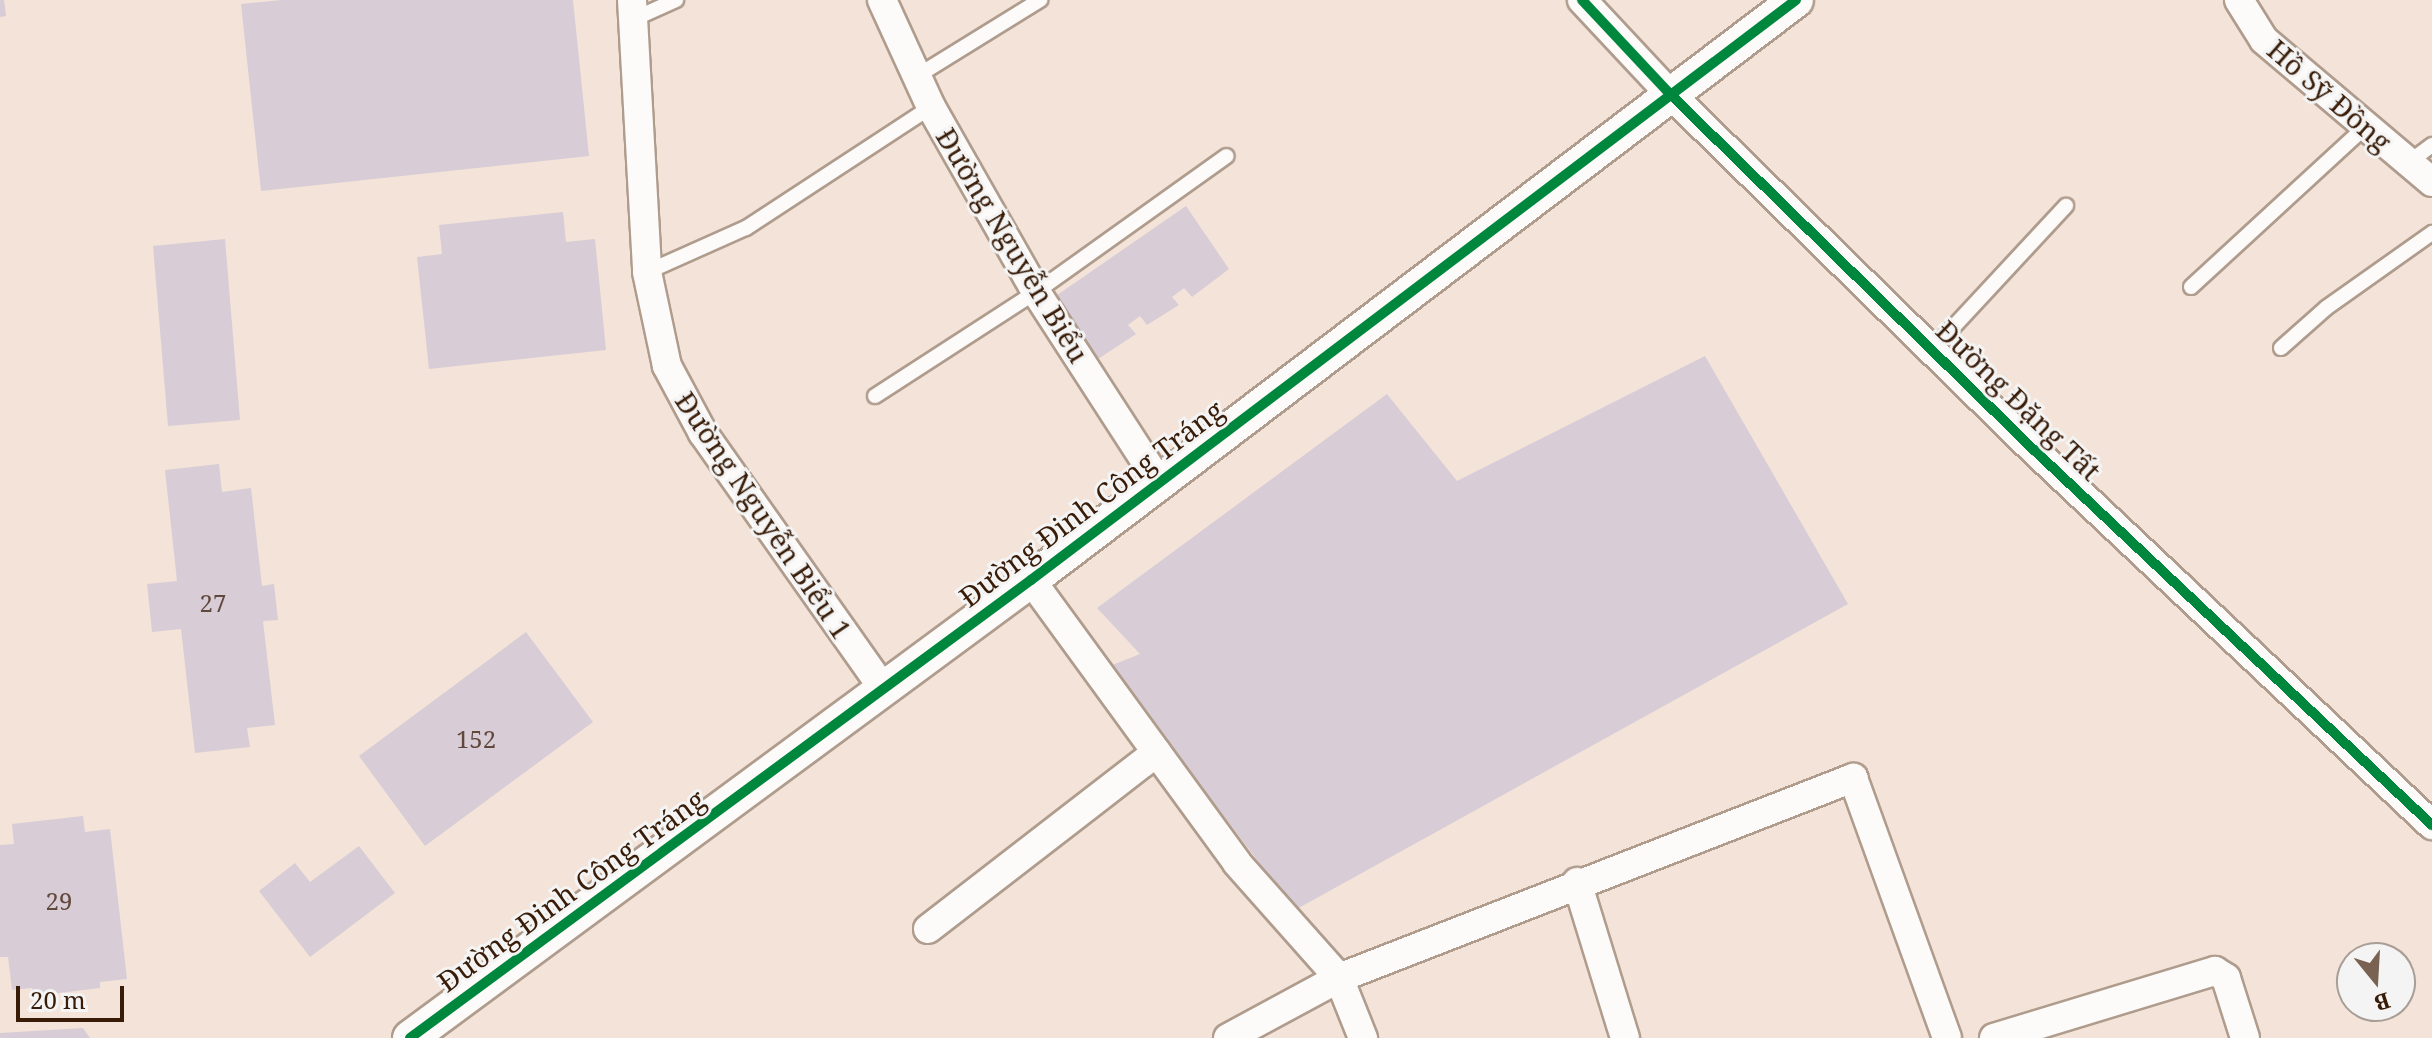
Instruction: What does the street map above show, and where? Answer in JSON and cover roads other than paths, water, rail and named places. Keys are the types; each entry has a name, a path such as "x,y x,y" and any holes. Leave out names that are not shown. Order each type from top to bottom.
{"street":[{"name":"Đường Nguyễn Biểu","path":"882,0 931,107 1036,292 1159,482"},
{"name":"Đường Đặng Tất","path":"1582,0 1669,93 1932,350 2432,825"},
{"name":"Đường Đinh Công Tráng","path":"410,1038 1031,580 1669,93 1796,0"},
{"name":"Hồ Sỹ Đồng","path":"2239,0 2264,40 2432,182"},
{"name":"Đường Nguyễn Biểu 1","path":"634,9 647,272 656,329 676,386 884,690"},
{"path":"1031,580 1237,863 1339,978 1363,1038"},
{"path":"928,929 1157,752"},
{"path":"1228,1038 1339,978 1577,882 1853,778 1947,1038"},
{"path":"1577,882 1625,1038"},
{"path":"1994,1038 2215,971 2226,978 2245,1038"}],"lane":[{"path":"634,9 676,0"},
{"path":"917,76 1040,0"},
{"path":"647,272 746,228 931,107"},
{"path":"2191,287 2367,125"},
{"path":"2408,163 2432,145"},
{"path":"875,396 1036,292 1227,156"},
{"path":"1932,350 2066,206"},
{"path":"2281,348 2326,308 2432,233"}]}
